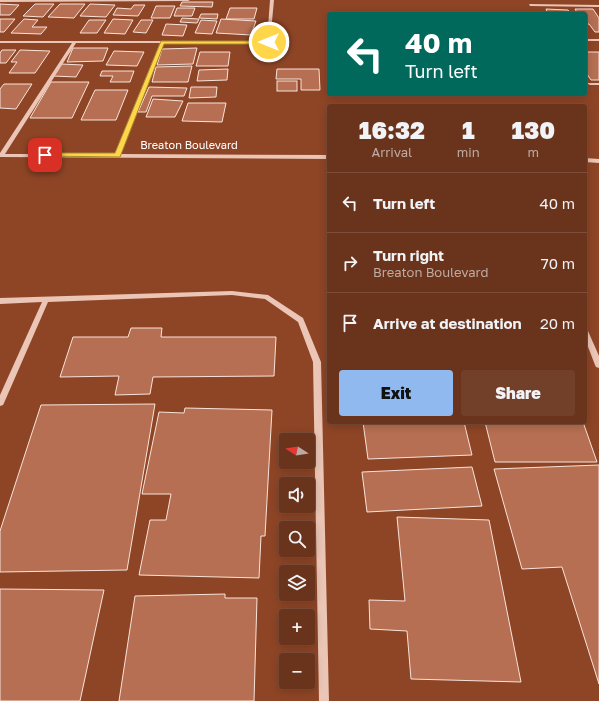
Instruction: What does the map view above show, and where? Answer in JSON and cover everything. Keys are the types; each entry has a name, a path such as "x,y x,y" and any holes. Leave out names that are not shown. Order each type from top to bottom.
{"street":[{"path":"0,2 188,0"},
{"path":"0,42 269,42 272,0"},
{"path":"530,5 599,6"},
{"path":"587,40 599,40"},
{"path":"1,155 75,42"},
{"path":"117,155 162,42"},
{"path":"590,84 599,84"},
{"name":"Breaton Boulevard","path":"1,155 327,156"},
{"path":"587,160 599,160"},
{"path":"0,301 232,293 266,296 301,320 317,362 324,701"},
{"path":"0,403 46,300"},
{"path":"587,336 599,365"}],"building":[{"path":"182,2 213,2 212,7 180,6"},
{"path":"0,4 19,5 10,15 0,15"},
{"path":"35,4 54,4 43,17 23,16"},
{"path":"60,4 85,4 74,18 48,17"},
{"path":"90,4 115,5 106,17 80,16"},
{"path":"134,5 145,5 138,16 113,15 117,8 131,9"},
{"path":"156,6 175,6 170,18 151,18"},
{"path":"177,8 195,8 192,16 174,16"},
{"path":"230,8 257,8 254,19 226,19"},
{"path":"546,9 568,10 570,12 547,12"},
{"path":"575,9 593,9 599,18 599,32 595,32 589,24 587,24 587,12 577,12"},
{"path":"201,14 218,14 217,19 199,18"},
{"path":"182,18 199,19 197,23 180,22"},
{"path":"0,19 15,19 4,32 0,32"},
{"path":"24,19 38,20 32,27 47,27 41,34 11,33"},
{"path":"113,19 133,20 125,34 104,33"},
{"path":"221,19 256,21 251,35 216,33"},
{"path":"89,20 106,20 97,33 80,33"},
{"path":"141,20 153,20 146,33 133,32"},
{"path":"201,20 217,21 212,34 195,33"},
{"path":"166,24 187,25 183,36 162,35"},
{"path":"73,48 108,48 103,61 67,62"},
{"path":"197,48 193,64 157,65 162,49"},
{"path":"2,50 16,50 6,63 0,63 0,53"},
{"path":"20,50 50,51 35,73 9,73 17,62 11,62"},
{"path":"114,51 144,52 137,66 106,65"},
{"path":"200,52 230,52 228,66 196,66"},
{"path":"587,52 599,52 599,80 591,80 587,74"},
{"path":"61,64 83,65 76,77 53,76"},
{"path":"192,66 188,82 152,82 156,67"},
{"path":"228,69 227,80 197,81 199,70"},
{"path":"277,69 319,69 320,90 301,90 301,79 276,79"},
{"path":"102,71 134,71 130,82 110,82 113,76 100,76"},
{"path":"277,81 297,81 297,91 277,91"},
{"path":"51,82 89,82 72,118 30,118"},
{"path":"4,84 32,84 16,109 0,108 0,89"},
{"path":"149,87 187,88 184,96 152,96 146,112 138,112"},
{"path":"191,87 217,87 216,97 189,98"},
{"path":"95,90 128,90 116,120 81,120"},
{"path":"153,99 183,101 175,117 146,117"},
{"path":"188,103 226,103 222,122 182,121"},
{"path":"131,328 162,328 161,337 276,337 274,376 153,377 150,394 115,395 119,376 60,377 73,337 128,337"},
{"path":"155,404 127,570 0,572 0,531 41,405"},
{"path":"185,408 272,410 265,536 261,536 259,578 139,575 150,520 166,520 171,494 142,494 159,412 184,413"},
{"path":"363,424 464,424 472,455 368,459"},
{"path":"486,424 584,424 597,462 495,462"},
{"path":"599,465 599,684 562,567 522,569 494,469"},
{"path":"472,467 482,506 367,512 362,472"},
{"path":"397,517 489,520 521,682 411,679 407,631 370,629 369,600 405,601"},
{"path":"0,589 104,590 80,701 0,701"},
{"path":"225,594 225,598 257,598 254,701 119,701 135,596"}],"route":[{"path":"45,155 117,155 162,42 269,42"}]}
